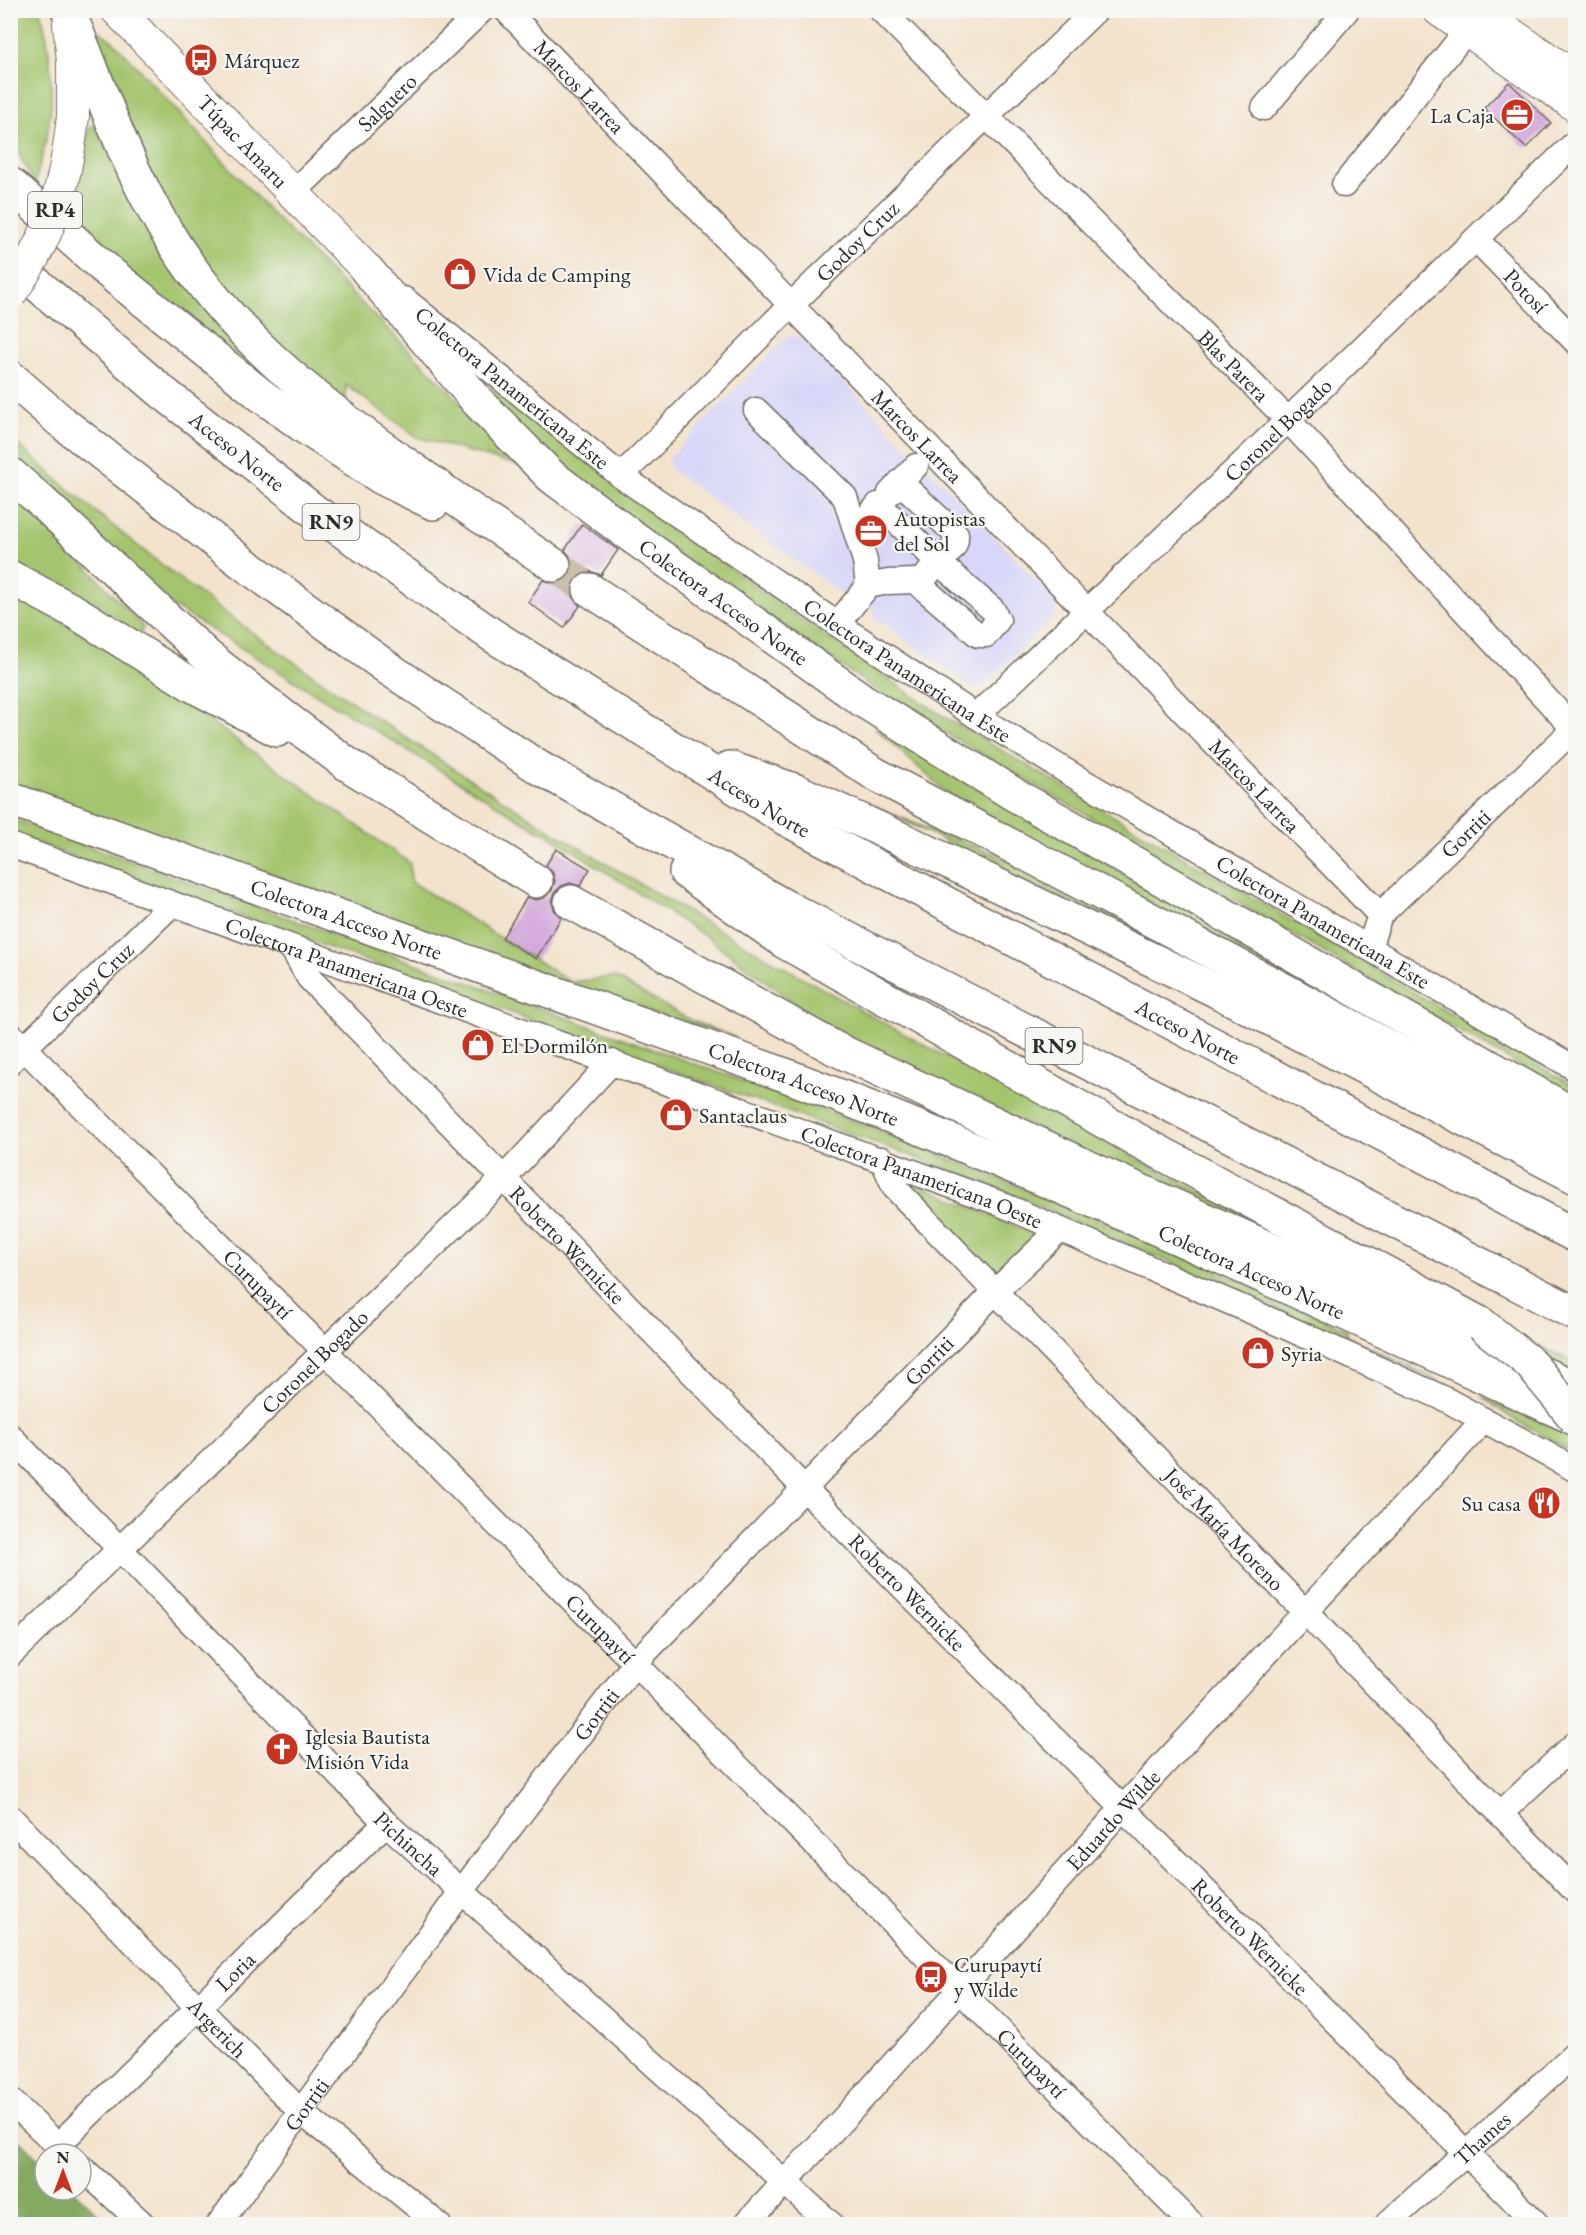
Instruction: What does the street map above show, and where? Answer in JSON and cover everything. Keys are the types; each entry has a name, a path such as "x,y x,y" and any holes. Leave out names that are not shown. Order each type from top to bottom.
{"highway":[{"path":"68,10 118,139 149,202 180,252 234,322 268,358 328,409 554,566"},
{"path":"10,184 110,273 232,373 306,428 382,478 502,531"},
{"name":"Acceso Norte","path":"10,261 161,391 314,511 492,635 786,819 1575,1236"},
{"name":"Colectora Acceso Norte","path":"367,270 479,403 551,476 623,530 862,699 1015,795 1575,1116"},
{"name":"RN9","path":"10,377 64,424 243,563 389,669 538,767 786,907 1575,1314"},
{"path":"10,474 42,501 208,657 347,764"},
{"path":"10,578 77,613 217,699 347,764 536,881"},
{"path":"590,590 875,774 1286,991 1575,1149"},
{"path":"676,749 797,791 925,850 1215,990 1575,1177"},
{"path":"538,767 785,942 1146,1145 1481,1324 1529,1362 1575,1419"},
{"name":"Colectora Acceso Norte","path":"10,799 763,1066 900,1118 1074,1192 1575,1419"},
{"path":"571,902 836,1049 1094,1170 1575,1388"}],"main road":[{"name":"RP4","path":"10,294 28,268 50,225 67,162 73,116 73,61 68,10"},
{"name":"Túpac Amaru","path":"117,10 292,194"},
{"path":"1439,10 1472,20 1575,78"},
{"path":"1472,20 1575,106"},
{"name":"Colectora Panamericana Este","path":"292,194 367,270"}],"street":[{"name":"Salguero","path":"292,194 482,10"},
{"name":"Marcos Larrea","path":"506,10 1380,915"},
{"name":"Blas Parera","path":"882,10 986,118 1288,420 1575,729"},
{"name":"Godoy Cruz","path":"621,476 790,306 1096,10"},
{"path":"1264,108 1347,10"},
{"path":"1344,185 1472,20"},
{"name":"Coronel Bogado","path":"976,716 1288,420 1575,142"},
{"name":"Potosí","path":"1476,239 1575,342"},
{"name":"Colectora Panamericana Este","path":"367,270 621,476 976,716 1069,773 1575,1069"},
{"path":"756,410 845,497 857,530 865,561 868,586"},
{"path":"837,624 868,586 888,582 915,582 922,579 954,548 956,534 908,474 857,530"},
{"path":"878,506 996,614 998,620 986,635 978,635 915,582"},
{"name":"Gorriti","path":"1369,948 1380,915 1575,729"},
{"name":"Colectora Panamericana Oeste","path":"10,845 996,1202 1255,1313 1444,1399 1575,1470"},
{"name":"Godoy Cruz","path":"15,1048 172,904"},
{"name":"Roberto Wernicke","path":"292,948 309,978 805,1489 1537,2224"},
{"name":"Curupaytí","path":"15,1048 326,1352 1192,2224"},
{"name":"Coronel Bogado","path":"10,1655 505,1178 612,1062"},
{"name":"José María Moreno","path":"882,1160 895,1188 1575,1892"},
{"name":"Gorriti","path":"219,2224 461,1892 635,1663 996,1291 1059,1230"},
{"name":"Eduardo Wilde","path":"746,2224 1122,1809 1484,1420"},
{"name":"Pichincha","path":"10,1436 386,1823 831,2224"},
{"path":"1500,1814 1575,1743"},
{"name":"Argerich","path":"10,1817 301,2112 438,2224"},
{"name":"Loria","path":"71,2142 198,2007 386,1823"},
{"name":"Thames","path":"1387,2224 1575,2053"},
{"path":"10,2100 55,2142"},
{"path":"93,2178 142,2224"}],"shaded area":[{"name":"Autopistas del Sol","path":"788,336 800,337 1056,601 1056,614 983,686 972,687 874,617 873,608 848,592 840,593 670,469 668,459"}],"green space":[{"path":"10,11 40,11 49,54 50,116 35,184 11,140"},
{"path":"89,24 113,41 275,217 449,390 519,466 417,437 346,385 346,403 310,386 181,240 140,164"},
{"path":"94,125 139,210 326,434 69,229 89,127"},
{"path":"491,389 780,605 943,716 1575,1087 1575,1098 904,709 581,488 485,397"},
{"path":"10,437 115,527 224,612 393,730 556,833 771,960 879,1020 1318,1254 1314,1260 848,1040 705,936 543,831 539,831 158,597 11,458"},
{"path":"10,494 57,535 143,627 139,639 11,567"},
{"path":"11,592 115,654 410,863 411,882 571,982 614,977 690,1020 736,1038 652,1013 11,785"},
{"path":"875,728 1064,839 1573,1131 950,796"},
{"path":"868,803 995,854 1449,1089"},
{"path":"10,818 851,1120 1038,1195 1224,1274 1347,1330 1346,1336 1440,1382 1237,1291 973,1178 11,834"},
{"path":"912,1183 1038,1236 993,1279 909,1186"},
{"path":"1511,1333 1575,1362 1575,1380"},
{"path":"1482,1397 1575,1436 1575,1454 1513,1419"},
{"path":"11,2133 33,2154 33,2202 85,2202 110,2224 11,2224"}],"building":[{"name":"La Caja","path":"1509,82 1551,123 1526,148 1484,108"},
{"path":"582,524 618,550 601,575 590,571 575,579 571,590 580,606 564,628 528,602 543,580 554,584 569,576 573,565 565,550"},
{"path":"556,849 590,869 580,886 570,883 555,892 552,903 561,918 536,959 502,938 527,897 536,900 544,898 552,890 555,881 553,873 546,865"}],"tunnel":[{"path":"554,565 590,590"}],"place":[{"name":"Márquez","path":"201,60"},
{"name":"La Caja","path":"1517,115"},
{"name":"Vida de Camping","path":"460,274"},
{"name":"Autopistas del Sol","path":"871,531"},
{"name":"El Dormilón","path":"478,1045"},
{"name":"Santaclaus","path":"676,1115"},
{"name":"Syria","path":"1258,1353"},
{"name":"Su casa","path":"1544,1503"},
{"name":"Iglesia Bautista Misión Vida","path":"282,1749"},
{"name":"Curupaytí y Wilde","path":"931,1977"}]}
